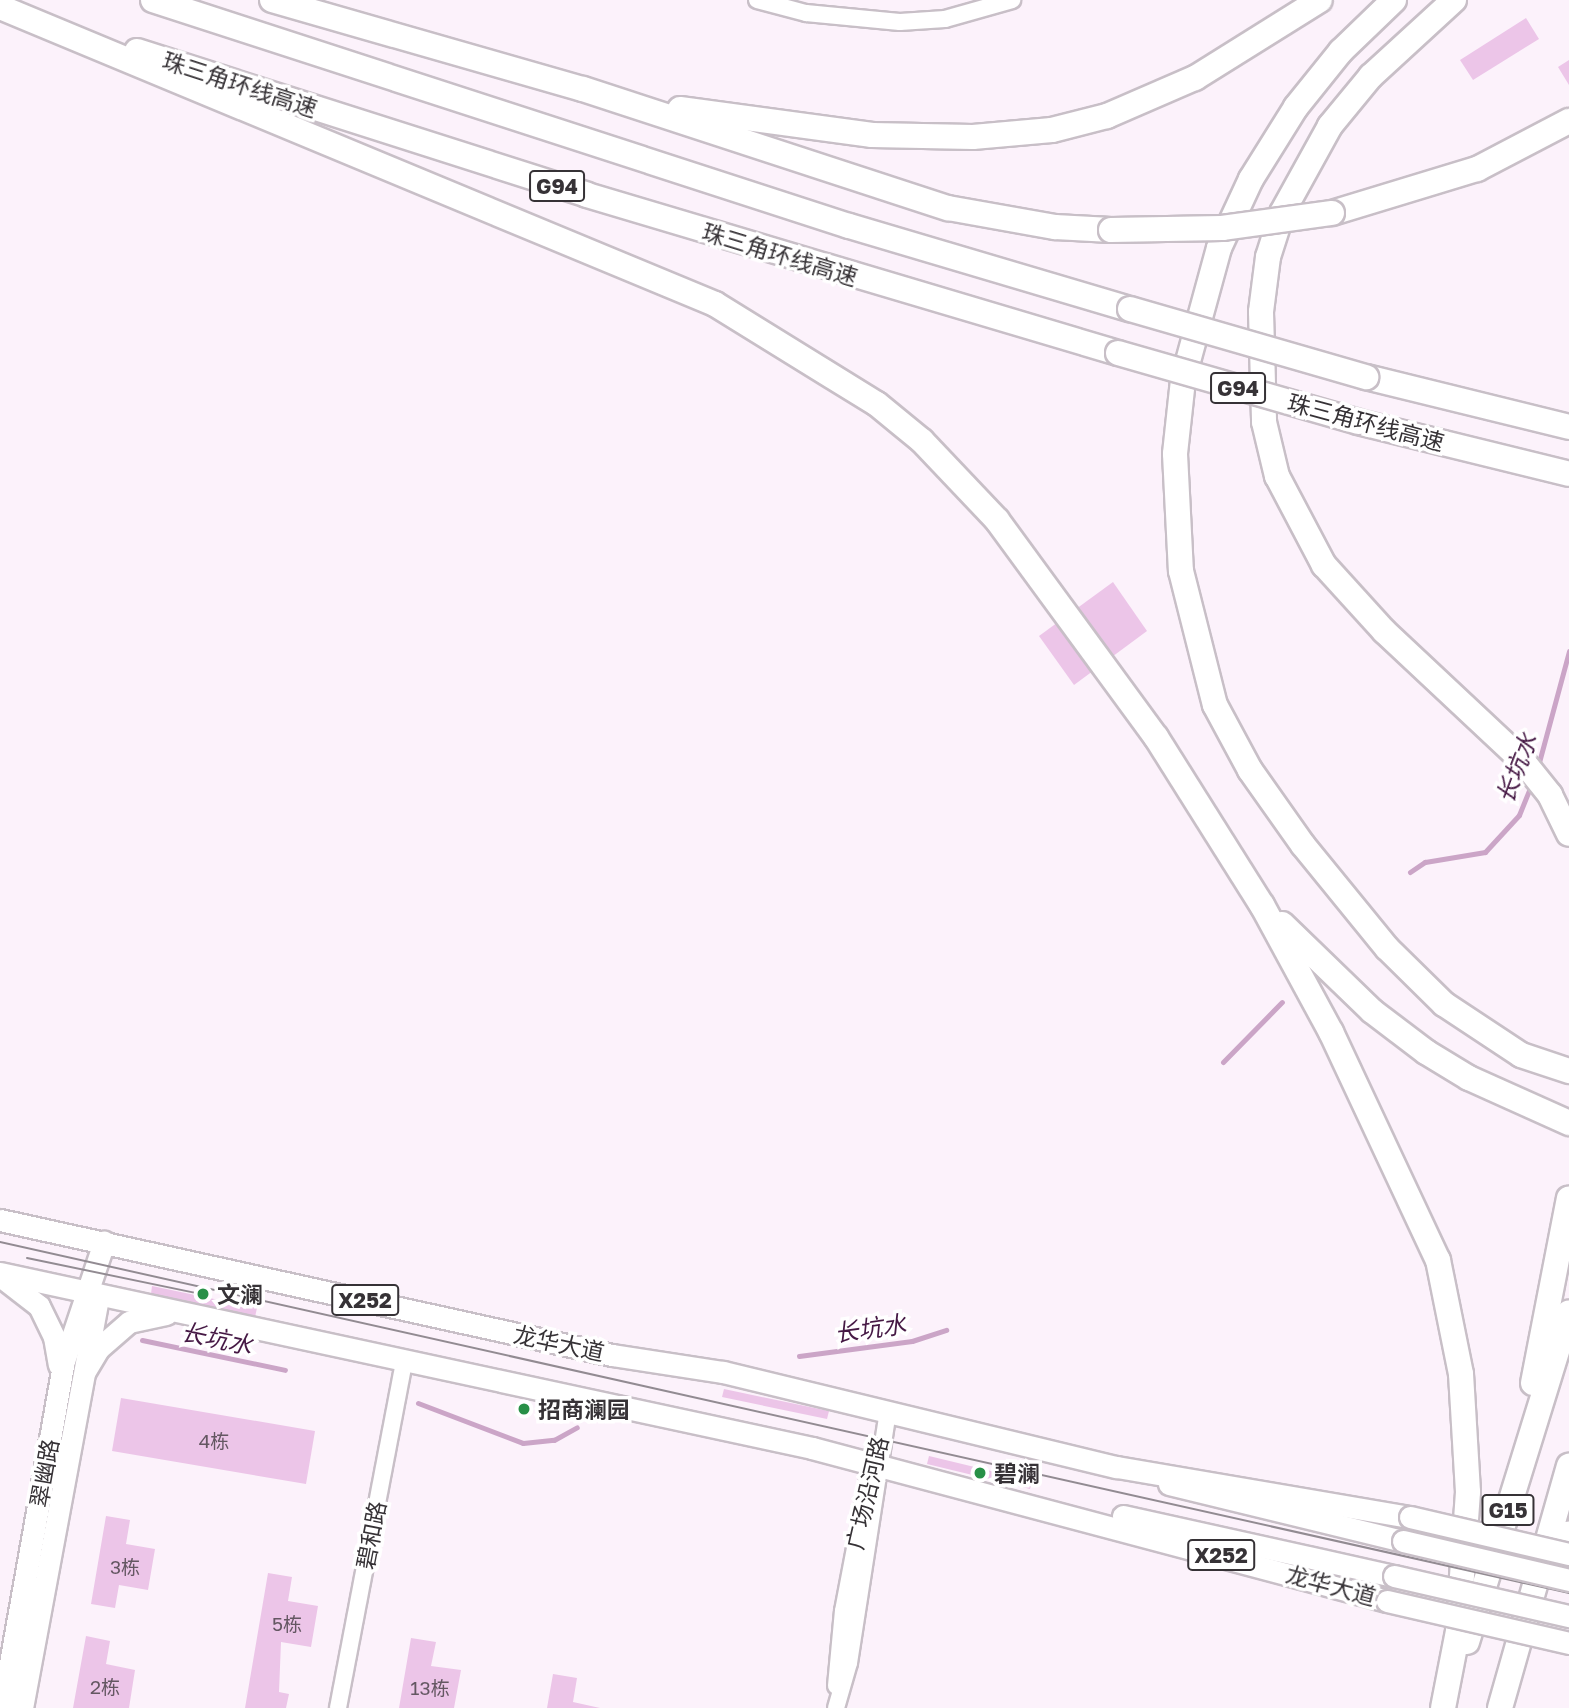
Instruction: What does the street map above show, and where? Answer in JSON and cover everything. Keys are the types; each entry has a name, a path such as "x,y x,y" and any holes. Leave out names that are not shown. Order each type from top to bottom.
{"highway":[{"name":"珠三角环线高速","path":"153,0 836,222 1366,377 1569,427"},
{"path":"272,0 583,89 948,208 1055,227 1111,230 1222,228 1332,213 1477,170 1569,121"},
{"path":"583,89 765,123 872,135 973,137 1052,131 1107,116 1195,78 1320,0"},
{"path":"1394,0 1341,51 1296,107 1251,179 1219,248 1183,380 1175,454 1181,571 1216,705 1274,806 1388,948 1465,1020 1521,1055 1569,1071"},
{"path":"1454,0 1371,76 1305,167 1268,257 1259,370 1277,476 1324,565 1376,623 1522,760 1550,795 1569,834"},
{"name":"珠三角环线高速","path":"0,7 613,203 1357,422 1569,474"},
{"path":"0,7 320,145 715,304 835,374 922,441 997,520 1156,737 1262,905 1331,1032 1438,1260 1461,1374 1468,1492 1458,1631 1445,1708"},
{"path":"1262,905 1372,1011 1469,1078 1569,1123"},
{"path":"1510,1501 1569,1198"},
{"name":"G15","path":"1445,1708 1569,1312"},
{"name":"G15","path":"1500,1708 1569,1466"},
{"path":"1510,1672 1569,1533"}],"main road":[{"name":"龙华大道","path":"0,1220 888,1412 1117,1467 1410,1517 1569,1554"},
{"name":"翠幽路","path":"2,1708 68,1394 93,1292 111,1244"},
{"name":"龙华大道","path":"0,1275 93,1292 172,1314 876,1466 1055,1510 1387,1601 1569,1643"},
{"path":"0,1275 29,1296 49,1322 68,1394"},
{"path":"68,1394 109,1338 143,1316 172,1314"},
{"name":"翠幽路","path":"22,1708 68,1394"},
{"name":"龙华大道","path":"1117,1467 1206,1496 1569,1580"},
{"name":"龙华大道","path":"1055,1510 1162,1522 1569,1616"}],"street":[{"path":"757,0 806,13 900,22 945,19 1012,0"},
{"name":"碧和路","path":"338,1708 404,1362"},
{"name":"广场沿河路","path":"836,1707 836,1660 888,1412"}],"building":[{"path":"1526,18 1539,39 1473,80 1460,60"},
{"path":"1569,60 1569,85 1558,67"},
{"path":"1113,582 1147,631 1074,685 1039,636"},
{"path":"152,1286 257,1308 255,1317 151,1294"},
{"path":"724,1389 829,1411 827,1419 722,1397"},
{"path":"121,1398 315,1431 306,1484 112,1451"},
{"name":"碧澜","path":"929,1456 1032,1481 1030,1489 927,1464"},
{"path":"106,1516 130,1520 126,1544 155,1549 148,1590 119,1585 115,1608 91,1604"},
{"path":"268,1573 292,1577 288,1601 318,1606 311,1647 281,1642 279,1692 289,1694 286,1708 245,1708"},
{"path":"86,1636 110,1641 106,1664 135,1670 129,1708 73,1708"},
{"path":"411,1638 436,1642 431,1666 461,1670 454,1708 399,1708"},
{"path":"553,1674 577,1678 573,1702 600,1708 547,1708"}],"waterway":[{"name":"长坑水","path":"1538,766 1569,651"},
{"name":"长坑水","path":"1410,872 1425,862 1485,852 1519,815 1531,785"},
{"name":"长坑水","path":"1223,1062 1282,1002"},
{"name":"长坑水","path":"799,1356 912,1341 946,1330"},
{"name":"长坑水","path":"142,1340 285,1370"},
{"name":"长坑水","path":"418,1403 523,1443 554,1440 577,1427"}],"tram line":[{"path":"0,1242 1569,1593"},
{"path":"27,1258 206,1295"}],"place":[{"name":"文澜","path":"203,1294"},
{"name":"招商澜园","path":"524,1409"},
{"name":"碧澜","path":"980,1473"}]}
